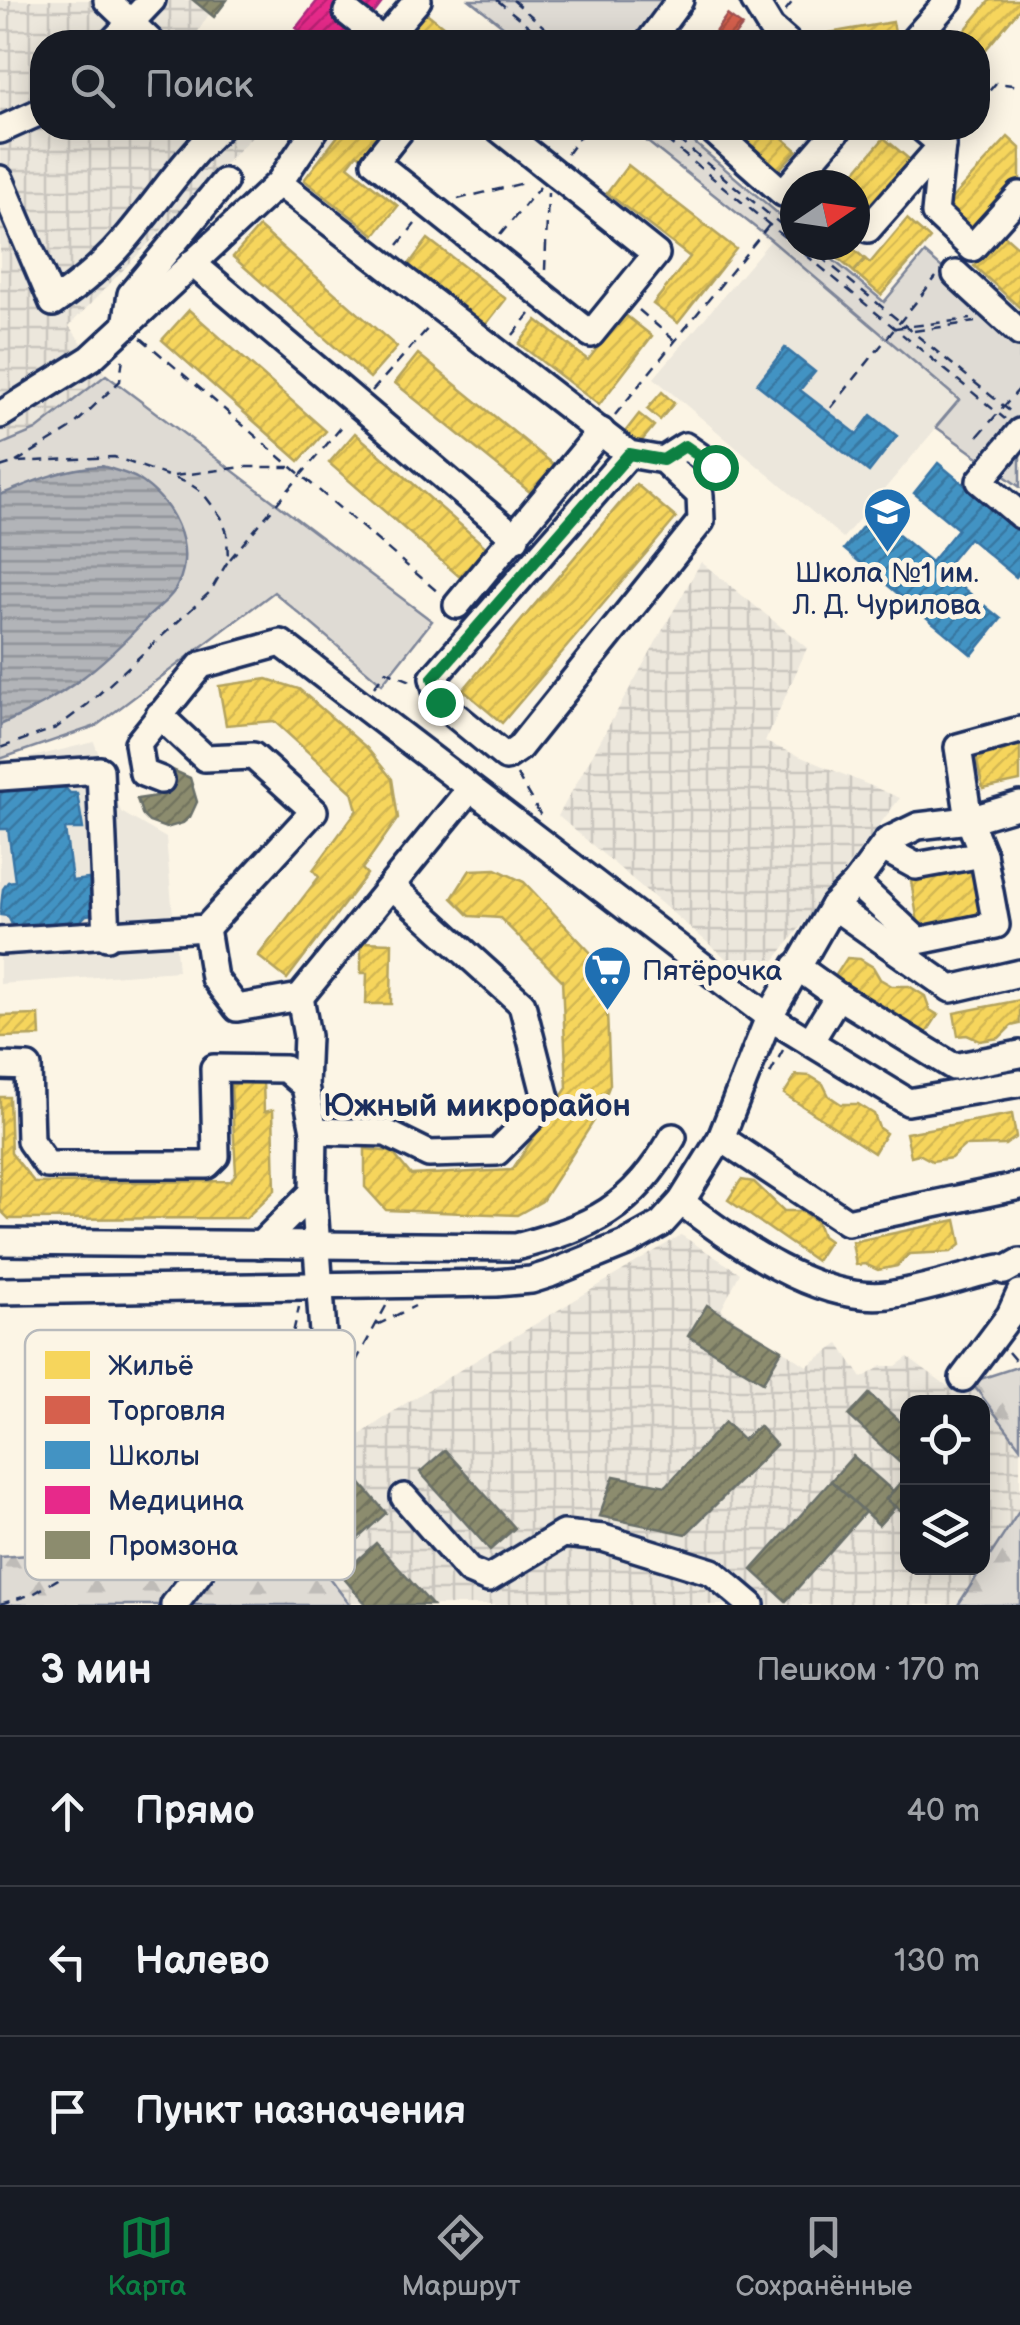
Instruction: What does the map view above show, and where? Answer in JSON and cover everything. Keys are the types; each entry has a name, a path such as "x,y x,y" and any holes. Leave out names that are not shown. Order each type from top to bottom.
{"street":[{"path":"108,0 137,30"},
{"path":"123,30 152,0"},
{"path":"393,30 418,0"},
{"path":"652,30 680,0"},
{"path":"754,0 773,30"},
{"path":"923,30 949,0"},
{"path":"346,12 368,30"},
{"path":"0,130 30,116"},
{"path":"0,179 52,303 88,279 124,241 206,140"},
{"path":"0,415 92,358 279,182 306,140"},
{"path":"392,140 375,162 591,334 656,254 543,176 509,140"},
{"path":"724,140 784,192 829,140"},
{"path":"870,226 929,140"},
{"path":"932,140 935,214 972,248 1020,194"},
{"path":"126,326 132,294 224,182"},
{"path":"279,182 629,454 663,460 700,495 701,521 519,748 506,757 440,702 433,678 629,454"},
{"path":"192,264 516,538"},
{"path":"949,273 1020,333"},
{"path":"1014,427 980,481 1020,515"},
{"path":"457,604 516,538 601,431"},
{"path":"663,460 685,446 715,467"},
{"path":"161,780 144,773 138,742 201,666 282,643 768,1017 908,1102 1020,1083"},
{"path":"0,941 206,928 314,811 253,756 205,758 160,715"},
{"path":"856,883 918,940 996,925 983,854 969,820 958,748 1020,730"},
{"path":"0,778 100,770 107,937"},
{"path":"206,928 214,978 237,1008 300,997 470,789"},
{"path":"0,1290 531,1280 627,1244 661,1224 681,1202 721,1138 768,1017 796,966 832,906 856,883 887,840 918,826 969,820 1020,806"},
{"path":"882,848 916,866 983,854"},
{"path":"314,1131 386,1134 430,1154 497,1152 547,1102 522,1004 393,887"},
{"path":"832,906 952,989 1020,973"},
{"path":"796,966 954,1067 1019,1061"},
{"path":"810,1042 838,996"},
{"path":"300,997 307,1036 305,1086 314,1131 312,1192 316,1243 311,1286 320,1330"},
{"path":"0,1066 28,1067 30,1141 47,1165 207,1166 216,1156 214,1068 285,1069 305,1086"},
{"path":"0,1242 516,1247 560,1235 618,1208 657,1164 673,1137"},
{"path":"721,1138 847,1222 1020,1186"},
{"path":"260,1245 312,1192"},
{"path":"681,1202 728,1237 809,1281 846,1294 888,1294 1012,1266"},
{"path":"962,1378 1010,1315 1020,1292"},
{"path":"404,1496 469,1571 488,1579 563,1534 603,1538 712,1572 751,1605"},
{"path":"174,1605 193,1580"}],"path":[{"path":"497,0 533,30"},
{"path":"513,0 547,30"},
{"path":"990,90 996,83 1020,86"},
{"path":"384,262 430,206 543,176 575,140"},
{"path":"668,140 1014,427"},
{"path":"679,140 780,224"},
{"path":"486,251 549,177 544,296 500,352"},
{"path":"601,431 770,224"},
{"path":"825,260 1020,419"},
{"path":"830,408 899,320 949,273"},
{"path":"622,296 676,342"},
{"path":"0,748 56,728 88,704 210,592 228,561 444,310"},
{"path":"894,328 975,319"},
{"path":"912,331 983,321"},
{"path":"0,467 16,462 70,429 120,381 126,326"},
{"path":"126,326 457,604"},
{"path":"978,436 1020,388"},
{"path":"16,462 114,457 170,477 202,492 220,517 228,533 228,561"},
{"path":"170,477 243,468 292,467"},
{"path":"360,704 386,671 436,690"},
{"path":"506,757 544,820"},
{"path":"355,1363 398,1284"},
{"path":"296,1330 311,1286"},
{"path":"0,1604 33,1594 57,1580"}],"shaded area":[{"path":"0,0 218,0 199,30 30,30 30,140 248,140 69,326 106,375 36,430 0,445"},
{"path":"771,240 780,248 780,260 795,260 960,400 843,538 654,378"},
{"path":"102,466 138,479 170,512 178,525 184,554 178,584 169,598 96,667 43,704 0,725 0,495 62,472"},
{"path":"701,562 807,648 765,742 900,798 764,974 747,976 558,816"},
{"path":"94,742 121,812 166,838 178,971 0,984 0,765"},
{"path":"681,1235 740,1273 721,1310 807,1366 839,1344 862,1378 882,1366 896,1366 908,1357 957,1393 971,1382 981,1395 900,1395 900,1575 977,1575 958,1605 350,1605 331,1580 355,1580 355,1438"},
{"path":"990,1407 1020,1447 1020,1510 990,1555"}],"green space":[{"path":"470,0 675,0 653,30 508,30"},
{"path":"645,140 691,140 780,215 780,248"},
{"path":"925,253 1020,336 1020,487 936,427 959,400 794,260 833,260 884,302"},
{"path":"106,375 432,621 382,684 274,592 96,726 0,759 0,445 36,430"},
{"path":"1020,1366 1020,1447 990,1407 990,1395 981,1395 971,1382"},
{"path":"1020,1510 1020,1605 958,1605 978,1575 990,1575 990,1556"},
{"path":"25,1555 25,1580 331,1580 350,1605 0,1605 0,1557"}],"building: Жильё":[{"path":"990,0 1020,0 1020,8 990,44 990,30 965,30"},
{"path":"424,11 448,30 409,30"},
{"path":"893,22 895,30 846,30"},
{"path":"1008,137 1020,148 1020,185 973,236 943,208"},
{"path":"335,140 379,140 365,159 357,154 348,166 398,206 375,235 304,180"},
{"path":"736,140 785,140 797,150 775,174"},
{"path":"882,140 916,165 870,219 870,170 857,170"},
{"path":"628,165 736,249 678,323 653,304 690,257 607,193"},
{"path":"907,219 930,239 881,295 854,272 864,260 870,263"},
{"path":"259,227 397,347 370,378 233,257"},
{"path":"1003,234 1020,249 1020,308 974,266"},
{"path":"428,239 506,299 484,327 407,267"},
{"path":"840,260 864,260 854,272"},
{"path":"189,310 326,431 299,461 162,340"},
{"path":"624,314 652,336 599,405 519,344 537,320 588,360"},
{"path":"418,354 558,468 536,497 395,383"},
{"path":"662,392 674,403 660,420 647,409"},
{"path":"639,414 654,426 640,443 625,432"},
{"path":"355,433 487,548 461,578 329,463"},
{"path":"636,484 676,518 502,723 463,690"},
{"path":"267,679 299,689 367,748 392,779 398,818 362,869 367,874 287,979 258,956 319,877 313,870 357,810 352,792 274,721 226,725 219,686"},
{"path":"1020,742 1020,781 983,789 975,752"},
{"path":"978,863 988,916 919,929 910,875"},
{"path":"496,869 524,882 590,952 607,1012 610,1084 599,1113 542,1201 517,1215 386,1210 365,1187 365,1149 392,1152 411,1175 512,1170 567,1088 562,980 500,918 470,916 452,898 470,870"},
{"path":"361,942 392,943 391,1004 366,1004 367,973 361,973"},
{"path":"847,958 860,959 873,967 880,979 892,986 909,986 925,996 930,1010 938,1015 925,1035 834,978"},
{"path":"1020,1000 1020,1024 1011,1026 999,1038 980,1041 958,1036 954,1013"},
{"path":"39,1015 40,1036 0,1037 0,1016"},
{"path":"796,1075 810,1076 823,1084 829,1096 841,1104 858,1104 874,1114 879,1128 886,1133 874,1153 784,1094"},
{"path":"263,1081 264,1112 273,1110 275,1190 246,1218 9,1219 0,1210 0,1097 9,1097 11,1153 35,1183 231,1181 236,1173 231,1084"},
{"path":"1012,1114 1016,1137 1005,1145 964,1146 951,1158 932,1161 919,1154 911,1156 906,1133"},
{"path":"741,1180 754,1182 784,1211 802,1211 817,1222 822,1236 829,1241 816,1261 728,1200"},
{"path":"956,1220 961,1244 951,1252 909,1254 897,1266 878,1270 856,1265 852,1242"}],"building: Торговля":[{"path":"727,15 742,26 739,30 716,30"}],"building: Школы":[{"path":"785,348 815,372 800,390 857,434 871,415 897,436 869,472 757,384"},
{"name":"Школа №1 им. Л. Д. Чурилова","path":"938,463 1020,531 1020,572 1016,577 969,538 942,571 1001,619 972,655 844,549 873,514 931,562 958,529 914,493"},
{"path":"60,782 70,793 77,793 83,829 65,829 72,881 89,879 94,914 86,915 75,926 15,931 8,916 0,915 3,889 8,882 15,881 8,829 0,829 0,789 5,785"}],"building: Медицина":[{"path":"318,0 384,0 372,16 354,2 338,24 345,30 296,28"}],"building: Промзона":[{"path":"193,0 227,0 214,17"},
{"path":"168,768 190,778 197,802 183,823 166,828 143,816 137,799 157,796 159,769"},
{"path":"707,1305 782,1350 763,1382 688,1336"},
{"path":"869,1394 900,1422 900,1461 899,1462 849,1416"},
{"path":"725,1422 743,1440 759,1426 776,1445 686,1534 599,1516 614,1476 666,1486"},
{"path":"445,1450 515,1528 490,1550 420,1472"},
{"path":"853,1456 893,1491 886,1499 895,1507 879,1525 831,1481"},
{"path":"355,1479 386,1513 355,1541"},
{"path":"831,1481 865,1512 786,1601 752,1570"},
{"path":"900,1483 900,1510 886,1499"},
{"path":"376,1543 432,1605 367,1605 345,1580 355,1580 355,1562"}],"place":[{"name":"Школа №1 им. Л. Д. Чурилова","path":"887,554"},
{"name":"Пятёрочка","path":"607,1012"}],"district":[{"name":"Южный микрорайон","path":"477,1105"}],"route":[{"path":"440,702 433,678 629,454 663,460 685,446 715,467"}]}
